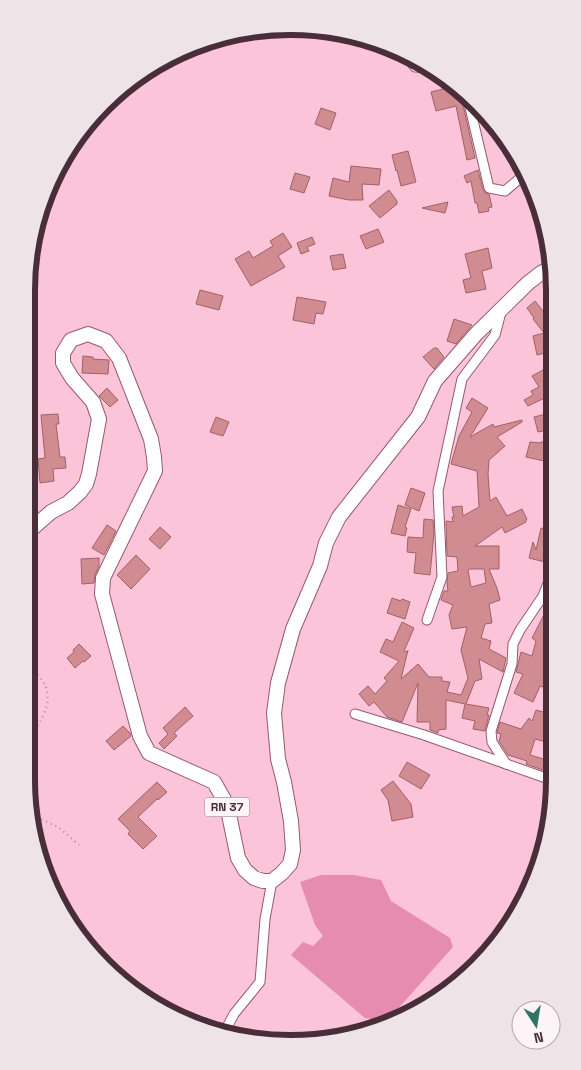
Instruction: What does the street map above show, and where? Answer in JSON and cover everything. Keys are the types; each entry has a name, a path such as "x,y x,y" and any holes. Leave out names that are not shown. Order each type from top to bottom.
{"main road":[{"path":"272,881 290,864 293,850 292,821 278,759 274,713 278,683 293,629 320,566 326,543 340,516 418,417 435,381 476,334 528,283 545,270"},
{"name":"RN 37","path":"35,525 51,512 68,503 80,492 86,484 89,474 99,419 93,402 72,378 63,363 62,353 71,340 88,334 106,341 119,358 150,439 154,457 155,471 104,578 102,594 140,736 148,753 214,782 227,805 238,858 245,870 254,878 272,881"}],"street":[{"path":"471,110 489,188 505,191 520,178"},
{"path":"428,620 442,577 438,491 462,379 495,335 501,309"},
{"path":"506,764 492,742 491,730 512,664 512,644 546,589"},
{"path":"355,714 424,735 546,778"},
{"path":"227,1027 234,1014 260,982 265,919 272,881"}],"path":[{"path":"35,673 46,686 48,697 45,713 35,728"},
{"path":"37,812 41,819 58,827 79,845"}],"shaded area":[{"path":"321,875 354,875 381,880 391,901 450,938 453,947 394,1014 377,1020 365,1018 291,955 303,942 313,946 323,936 315,925 300,882"}],"building":[{"path":"442,85 462,101 475,158 467,160 456,106 436,111 431,92 443,89"},
{"path":"321,108 336,113 330,130 315,124"},
{"path":"408,151 416,182 401,186 392,155"},
{"path":"351,166 381,169 379,185 362,184 363,200 349,200 329,196 333,178 349,182"},
{"path":"478,170 483,189 485,193 489,194 492,207 488,208 489,211 479,213 471,181 467,183 464,176"},
{"path":"295,173 310,177 304,193 290,189"},
{"path":"389,190 397,204 380,218 369,206"},
{"path":"448,202 445,213 422,208"},
{"path":"378,229 384,242 366,249 360,236"},
{"path":"283,233 292,247 278,256 285,267 251,286 235,259 249,251 253,258 273,246 270,241"},
{"path":"312,237 315,244 307,247 309,251 301,254 297,243"},
{"path":"488,248 492,268 482,271 486,289 466,293 463,280 471,278 465,254"},
{"path":"343,254 346,268 333,270 330,256"},
{"path":"200,290 223,296 219,310 196,304"},
{"path":"297,297 326,302 323,314 316,313 314,324 293,320"},
{"path":"535,301 543,311 546,309 546,353 537,355 533,336 544,333 527,308"},
{"path":"454,319 472,325 456,344 447,341"},
{"path":"434,348 437,348 444,357 434,369 423,357"},
{"path":"83,356 109,360 108,374 82,373"},
{"path":"543,370 546,375 546,397 528,406 524,400 533,395 531,391 539,387 532,376"},
{"path":"107,388 118,400 110,407 99,396"},
{"path":"472,398 488,408 470,437 493,424 494,427 522,420 522,422 497,437 505,446 489,460 488,474 490,501 496,497 507,516 522,509 527,519 526,522 505,533 502,527 475,546 499,546 499,569 489,569 500,600 489,604 492,623 485,624 481,638 491,641 489,649 506,658 503,672 479,659 482,679 475,681 466,704 489,708 485,731 473,729 475,721 462,718 465,704 446,700 446,729 438,730 438,733 430,730 430,722 417,722 418,683 402,722 387,717 374,702 369,706 359,694 368,686 375,694 387,681 384,678 399,661 380,652 386,639 393,642 402,622 414,628 404,651 407,652 408,650 401,679 418,664 429,677 442,677 442,681 450,682 447,692 461,695 468,678 461,650 467,627 452,629 449,615 453,605 441,600 444,591 448,591 448,573 458,571 457,557 447,556 446,521 453,522 452,507 462,506 463,516 479,507 477,471 451,464 459,436 472,412 466,408","holes":["484,569 486,583 471,587 468,570"]},
{"path":"58,414 59,424 56,424 60,457 65,457 66,468 53,469 54,481 40,483 38,459 45,458 41,415"},
{"path":"546,414 546,430 538,432 534,417"},
{"path":"216,417 229,422 223,436 210,432"},
{"path":"530,442 546,442 546,461 526,457"},
{"path":"411,488 425,493 419,511 405,505"},
{"path":"398,505 411,509 405,527 407,528 405,536 391,533"},
{"path":"424,519 433,520 434,533 430,575 414,573 416,553 407,552 408,537 423,538"},
{"path":"107,525 116,531 104,555 92,548"},
{"path":"160,527 171,537 160,549 149,539"},
{"path":"541,528 546,529 546,562 529,558 533,542 536,550"},
{"path":"136,555 150,569 131,589 117,575"},
{"path":"99,558 99,566 94,583 82,584 81,559"},
{"path":"392,598 410,602 405,619 387,613"},
{"path":"546,611 546,688 540,686 533,702 514,693 523,674 516,672 521,652 532,656 536,641 532,638"},
{"path":"79,644 91,656 75,668 67,658"},
{"path":"185,707 193,716 174,733 177,736 164,749 159,743 168,734 163,728"},
{"path":"536,710 546,713 546,742 535,739 530,755 546,760 543,770 526,764 527,761 508,755 499,741 501,734 497,733 500,722 521,729 529,718 532,721"},
{"path":"123,726 131,736 114,750 106,741"},
{"path":"407,762 430,775 421,789 399,776"},
{"path":"393,781 411,804 413,817 392,821 388,800 381,790"},
{"path":"157,782 167,792 138,817 157,836 143,849 128,834 130,831 118,819"}]}
